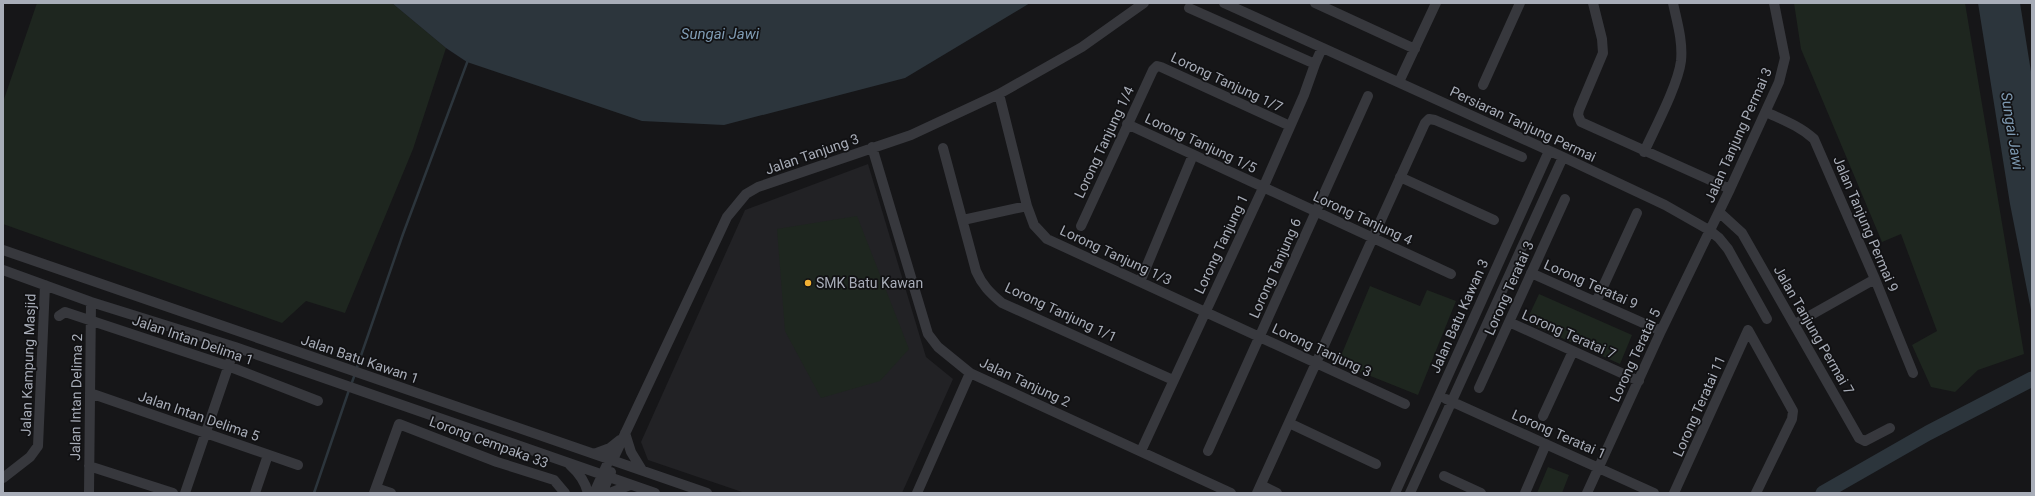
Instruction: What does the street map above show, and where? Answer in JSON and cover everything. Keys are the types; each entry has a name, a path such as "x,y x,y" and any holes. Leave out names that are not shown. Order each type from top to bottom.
{"street":[{"name":"Jalan Tanjung 3","path":"606,476 713,245 727,217 736,204 746,194 758,187 911,135 999,94 1082,47 1144,3"},
{"name":"Persiaran Tanjung Permai","path":"1224,3 1563,157 1665,205 1709,230 1719,238 1728,249 1767,319"},
{"path":"1315,3 1415,49"},
{"path":"1399,82 1436,3"},
{"path":"1482,85 1520,3"},
{"path":"1593,3 1602,39 1603,53 1579,110 1579,119 1585,126 1730,189"},
{"path":"1644,152 1676,78 1681,61 1680,33 1673,3"},
{"name":"Jalan Tanjung Permai 3","path":"1709,230 1720,212 1779,82 1785,58 1774,3"},
{"path":"1189,8 1315,64"},
{"name":"Lorong Tanjung 1","path":"1140,451 1204,311 1263,188 1304,94 1322,48"},
{"name":"Lorong Tanjung 1/7","path":"1153,70 1156,66 1161,67 1290,126"},
{"name":"Lorong Tanjung 1/4","path":"1081,226 1153,70"},
{"name":"Lorong Tanjung 1/3","path":"999,94 1027,206 1034,225 1047,239 1204,311"},
{"name":"Lorong Tanjung 6","path":"1208,452 1368,96"},
{"name":"Jalan Tanjung Permai 9","path":"1766,112 1800,128 1814,139 1875,279 1913,373"},
{"path":"1278,493 1259,489 1425,123 1429,119 1435,120 1522,157"},
{"name":"Lorong Tanjung 1/5","path":"1127,124 1263,188"},
{"name":"Jalan Tanjung 2","path":"872,148 928,334 938,347 970,373 1231,493"},
{"name":"Lorong Tanjung 1/1","path":"943,148 978,277 991,294 1002,303 1173,380"},
{"name":"Jalan Batu Kawan 3","path":"1395,493 1549,151"},
{"path":"1140,282 1193,155"},
{"name":"Jalan Batu Kawan 3","path":"1410,493 1563,157"},
{"path":"1400,177 1494,220"},
{"name":"Lorong Tanjung 4","path":"1263,188 1451,274"},
{"name":"Lorong Teratai 3","path":"1479,388 1564,199"},
{"path":"963,220 1027,206"},
{"name":"Jalan Tanjung Permai 7","path":"1720,212 1742,233 1861,440 1868,440 1890,428"},
{"path":"1596,302 1637,213"},
{"name":"Lorong Teratai 5","path":"1587,493 1709,230"},
{"name":"Jalan Batu Kawan 1","path":"3,250 336,366 594,454 613,459 707,493"},
{"path":"3,270 91,302 235,347 655,493"},
{"name":"Lorong Teratai 9","path":"1531,273 1661,331"},
{"path":"1795,324 1875,279"},
{"name":"Jalan Kampung Masjid","path":"3,478 30,457 38,446 45,285"},
{"name":"Jalan Intan Delima 2","path":"89,493 91,302"},
{"name":"Lorong Tanjung 3","path":"1204,311 1405,404"},
{"name":"Jalan Intan Delima 1","path":"59,316 65,312 91,320 228,366 318,401"},
{"name":"Lorong Teratai 7","path":"1509,322 1638,381"},
{"name":"Lorong Teratai 11","path":"1674,493 1748,330 1792,408 1792,419 1756,493"},
{"path":"185,493 235,347"},
{"path":"1543,416 1573,351"},
{"path":"916,493 970,373"},
{"name":"Jalan Intan Delima 5","path":"90,393 298,465"},
{"name":"Lorong Teratai 1","path":"1439,396 1654,493"},
{"path":"1289,423 1376,464"},
{"name":"Lorong Cempaka 33","path":"375,490 399,424 496,462 554,480 565,493"},
{"path":"594,454 610,448 624,436 642,470"},
{"path":"1525,493 1546,444"},
{"path":"256,493 268,455"},
{"path":"568,463 578,472 588,493"},
{"path":"89,466 173,493"},
{"path":"594,493 606,476"},
{"path":"602,493 606,476"},
{"path":"1444,476 1481,493"},
{"path":"610,493 630,485"},
{"path":"375,490 391,493"}],"shaded area":[{"path":"37,3 392,3 446,48 413,149 345,313 306,301 282,323 3,224 3,102"},
{"path":"1794,3 1965,3 2024,354 1978,370 1955,392 1931,387 1912,345 1937,331 1901,234 1882,242 1801,49"},
{"name":"SMK Batu Kawan","path":"868,164 926,357 953,379 902,493 745,493 648,460 641,442 745,210"},
{"path":"857,216 909,349 880,381 821,398 785,331 777,229"},
{"path":"1370,286 1420,306 1427,290 1456,301 1418,395 1338,363"},
{"path":"1539,294 1632,335 1620,364 1526,322"},
{"path":"1548,467 1569,475 1562,493 1537,493"}],"water":[{"name":"Sungai Jawi","path":"392,3 1030,3 905,78 724,125 642,121 467,62 446,48"},
{"name":"Sungai Jawi","path":"1978,3 2020,3 2032,78 2032,315 2010,204"}],"waterway":[{"path":"356,370 403,234 468,60"},
{"path":"351,385 355,374"},
{"path":"1823,493 1928,433 2032,379"},
{"path":"314,493 349,390"}],"place":[{"name":"SMK Batu Kawan","path":"808,283"}]}
